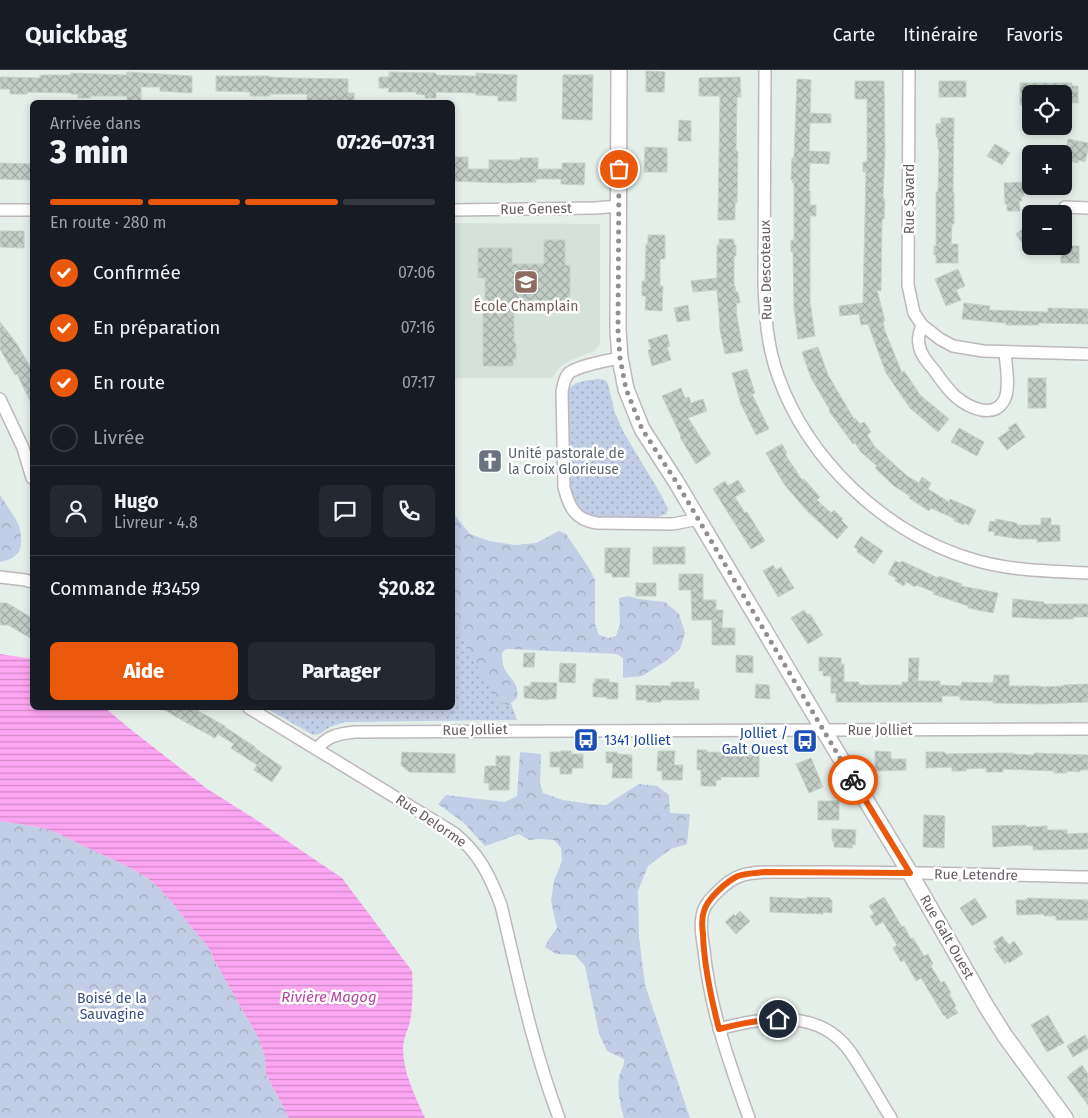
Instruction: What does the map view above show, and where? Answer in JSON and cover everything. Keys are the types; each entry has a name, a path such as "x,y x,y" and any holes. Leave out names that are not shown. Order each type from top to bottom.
{"street":[{"name":"Rue Galt Ouest","path":"619,70 618,330 620,358 626,389 642,429 675,480 910,873 986,1006 1010,1043 1065,1118"},
{"name":"Rue Descoteaux","path":"765,70 765,309 769,342 778,375 801,424 833,468 853,490 904,529 968,558 1004,567 1088,573"},
{"name":"Rue Savard","path":"909,70 908,285 914,313 922,325 953,346 983,352 1088,354"},
{"name":"Rue Genest","path":"455,210 619,206"},
{"path":"1072,207 1088,208"},
{"path":"0,210 30,210"},
{"name":"Rue Savard","path":"922,325 918,337 919,346 924,358 956,397 977,409 995,410 1004,402 1007,394 1005,353"},
{"path":"620,358 581,368 569,373 564,381 562,392 564,487 567,501 571,509 589,522 673,524 698,519"},
{"path":"0,399 22,448 30,472"},
{"path":"0,577 30,581"},
{"name":"Rue Delorme","path":"252,710 454,833 465,842 479,859 494,887 501,906 536,1048 559,1118"},
{"name":"Rue Jolliet","path":"316,749 323,740 354,732 1088,730"},
{"name":"Rue Letendre","path":"749,1118 719,1029 706,974 702,920 704,910 710,901 730,881 740,876 765,872 1088,877"},
{"path":"719,1029 763,1020 795,1019 827,1030 842,1041 851,1052 891,1118"}],"shaded area":[{"name":"École Champlain","path":"455,223 600,224 599,346 594,351 569,361 559,368 552,378 455,378"}],"green space":[{"path":"598,379 605,380 608,384 615,413 624,433 660,493 668,509 666,514 658,517 591,517 579,510 569,494 567,395 575,384"},
{"path":"0,495 18,523 21,545 20,550 13,558 0,562"},
{"path":"455,515 470,534 489,541 515,545 536,543 559,531 566,534 595,580 595,624 599,635 608,638 616,636 620,624 619,598 628,596 665,602 679,614 685,633 680,649 666,661 642,676 623,678 623,658 617,654 506,649 502,653 503,665 517,688 517,698 508,705 498,701 479,670 455,624"},
{"path":"455,550 517,720 345,722 313,735 269,710 455,710"},
{"path":"520,752 541,754 540,784 543,793 563,800 606,805 639,784 657,786 669,795 670,813 690,814 687,844 671,849 648,866 638,891 639,937 645,985 690,1118 624,1118 618,1088 624,1059 607,1051 599,1034 585,966 575,955 556,954 545,947 557,928 551,901 554,881 562,861 561,848 554,840 529,840 519,834 485,846 464,823 438,804 446,795 505,802 517,796"},
{"name":"Boisé de la Sauvagine","path":"0,821 42,828 60,834 134,870 158,887 210,950 258,1037 265,1056 266,1074 289,1118 0,1118"}],"water":[{"name":"Rivière Magog","path":"0,654 30,659 30,710 107,710 206,788 342,878 412,971 412,1009 403,1045 404,1057 410,1084 425,1118 289,1118 266,1074 265,1056 258,1037 210,950 158,887 134,870 60,834 42,828 0,821"}],"building":[{"path":"646,71 665,72 664,92 646,92"},
{"path":"127,72 192,76 192,93 160,91 160,87 141,87 141,100 127,100 127,96 90,96 90,98 78,98 78,94 71,93 27,92 27,94 10,94 10,89 0,89 0,77 40,78 40,75 71,75 71,73 127,75"},
{"path":"389,72 476,76 476,73 517,75 516,101 498,101 498,96 476,95 476,93 436,92 436,98 425,98 425,95 416,94 416,92 388,92 389,88 379,88 379,77 389,77"},
{"path":"563,75 593,75 592,120 562,119"},
{"path":"216,76 348,79 348,93 354,93 354,100 307,100 307,94 250,96 250,92 216,91"},
{"path":"740,77 741,97 737,97 736,151 738,151 735,220 718,220 720,96 699,96 699,78"},
{"path":"797,79 811,80 810,113 831,114 831,123 810,123 809,151 830,152 829,164 810,163 810,205 816,205 816,216 810,216 810,302 815,336 798,339 794,308 793,252 791,252 791,240 794,240 794,183 791,180 792,158 794,158"},
{"path":"855,81 884,81 885,153 883,199 885,199 884,219 882,219 881,291 877,290 885,321 883,322 885,331 902,373 904,371 920,395 949,419 938,432 910,408 886,373 868,324 861,325 859,314 840,316 839,306 863,303 866,172 863,172 863,162 867,162 867,99 855,99"},
{"path":"939,81 966,81 966,97 939,97"},
{"path":"1020,83 1072,83 1072,85 1022,85 1022,105 1020,105"},
{"path":"1072,86 1078,86 1078,103 1072,103"},
{"path":"941,118 954,118 954,224 952,224 951,244 958,244 958,263 936,263 936,255 934,255 934,246 936,246 936,192 938,192 939,149 938,137 936,137 936,124 941,124"},
{"path":"679,120 691,121 691,141 678,141"},
{"path":"1068,139 1088,143 1085,162 1078,160 1078,163 1072,162 1072,145 1067,145"},
{"path":"995,144 1010,153 1002,165 987,156"},
{"path":"645,147 667,148 667,172 644,172"},
{"path":"455,157 468,157 468,169 489,169 489,160 520,160 520,158 538,158 538,169 562,169 562,163 585,163 584,185 561,184 561,179 536,179 536,182 455,181"},
{"path":"0,163 30,164 30,180 0,179"},
{"path":"1022,182 1022,195 1024,196 1021,196 1022,201 1019,201 1020,211 1007,211 1004,183"},
{"path":"1022,230 1022,242 1016,234"},
{"path":"0,231 24,231 24,248 0,247"},
{"path":"648,235 665,235 665,259 660,259 660,286 663,286 662,311 645,310 646,296 642,296 642,281 645,281"},
{"path":"719,239 734,239 734,245 736,245 734,286 736,292 738,292 740,303 736,303 736,311 743,351 725,354 719,325 717,290 693,292 691,281 717,278 717,245 719,245"},
{"path":"544,240 565,240 565,265 570,265 570,302 514,302 516,359 513,359 513,366 483,366 485,278 478,278 478,248 512,248 512,264 544,264"},
{"path":"1072,246 1079,246 1079,263 1061,263 1061,255 1072,255"},
{"path":"958,269 965,286 956,290 961,300 946,306 935,279"},
{"path":"964,303 990,306 989,310 1048,312 1048,308 1088,309 1088,324 1039,323 1039,325 1006,325 1006,323 962,319"},
{"path":"688,305 690,320 677,322 674,308"},
{"path":"0,322 17,344 30,367 30,401 17,374 15,375 0,349"},
{"path":"667,334 670,346 667,347 671,360 652,366 648,350 651,349 648,340"},
{"path":"818,347 828,375 854,419 860,424 864,422 871,432 867,435 875,447 907,476 919,483 922,477 931,483 928,489 949,502 950,499 976,510 969,525 954,521 955,519 931,508 929,511 909,498 910,496 894,486 875,468 877,466 861,452 855,443 853,444 829,411 811,378 802,352"},
{"path":"747,369 755,393 752,394 769,429 756,435 741,404 732,373"},
{"path":"1028,378 1046,378 1046,408 1028,408"},
{"path":"681,388 685,398 689,397 691,403 703,399 707,411 688,418 711,454 696,464 680,437 662,396"},
{"path":"1016,423 1025,437 1007,450 998,438 1010,430 1008,428"},
{"path":"959,428 984,442 977,456 951,442"},
{"path":"782,444 787,453 785,454 802,480 804,479 820,497 817,500 831,513 834,510 848,527 837,539 806,510 784,484 766,453"},
{"path":"738,480 745,491 735,497 765,541 751,549 713,489 725,481 728,486"},
{"path":"1041,518 1051,518 1051,525 1060,525 1060,541 1037,542 1037,539 1019,539 994,535 995,532 988,531 990,521 995,522 996,519 1017,523 1017,525 1041,525"},
{"path":"861,536 883,551 874,564 857,552 858,550 854,547"},
{"path":"653,547 685,547 685,564 653,564"},
{"path":"605,548 630,548 629,577 612,577 612,573 605,573"},
{"path":"895,561 900,563 902,561 938,578 939,576 962,584 961,586 998,593 993,613 968,608 968,606 933,594 934,592 916,585 915,587 906,582 904,586 895,581 896,578 888,574"},
{"path":"773,565 776,570 781,567 794,588 778,597 763,571"},
{"path":"679,574 703,574 703,600 716,600 716,610 723,610 722,628 735,628 735,645 712,645 712,620 692,620 691,590 679,590"},
{"path":"636,583 656,583 656,596 636,596"},
{"path":"1013,599 1044,602 1044,604 1088,604 1088,617 1045,619 1012,617"},
{"path":"0,603 7,603 30,617 30,638 8,625 0,625"},
{"path":"804,610 808,615 810,614 823,635 808,644 791,618"},
{"path":"524,653 535,653 534,667 523,667"},
{"path":"736,655 753,656 753,673 736,672"},
{"path":"819,657 841,658 841,664 844,664 844,682 859,682 859,685 902,685 902,682 908,682 909,658 919,658 918,681 940,681 940,685 961,686 962,682 993,683 994,675 1009,675 1009,686 1042,687 1088,684 1088,702 1042,704 993,703 993,701 960,700 960,696 942,696 942,702 836,702 836,693 831,693 831,676 823,676 823,671 819,671"},
{"path":"560,663 576,664 575,683 559,682"},
{"path":"595,679 609,679 609,682 618,683 618,699 593,697 593,683 595,683"},
{"path":"531,682 557,683 556,699 524,698 524,686 531,686"},
{"path":"671,682 694,682 694,689 699,689 699,700 647,702 647,700 636,700 636,685 671,686"},
{"path":"756,684 769,685 770,699 755,698"},
{"path":"164,710 197,710 225,726 282,767 272,782 254,770 257,765 231,748 234,744 218,734 215,738"},
{"path":"697,750 707,750 707,752 759,753 759,777 721,777 721,780 716,780 716,786 701,786 701,770 697,770"},
{"path":"561,751 583,754 583,768 572,768 572,774 560,774 560,767 550,767 550,752"},
{"path":"658,751 675,751 674,765 683,765 682,780 662,780 662,771 657,771"},
{"path":"875,751 891,752 891,759 906,759 906,770 875,771"},
{"path":"402,752 455,754 455,773 409,772 401,765"},
{"path":"606,752 632,755 632,778 612,778 613,763 606,763"},
{"path":"926,752 945,752 945,754 1013,753 1034,755 1034,753 1088,755 1088,770 1080,770 1080,772 1067,771 1067,773 1003,769 1003,772 986,772 986,768 952,771 952,767 926,768"},
{"path":"496,756 510,756 509,790 489,790 489,783 484,783 485,766 496,766"},
{"path":"811,758 823,787 809,793 796,764"},
{"path":"818,801 839,801 839,820 818,820"},
{"path":"924,815 945,816 944,848 923,847"},
{"path":"1026,825 1026,827 1047,826 1047,830 1067,830 1067,834 1088,833 1088,849 1033,850 1033,846 1028,845 993,847 992,826"},
{"path":"832,829 856,830 855,845 853,844 852,848 834,847"},
{"path":"770,897 830,898 832,900 832,913 770,912"},
{"path":"884,897 902,927 904,926 924,956 928,954 933,964 931,966 941,983 944,981 951,993 949,994 958,1013 947,1019 944,1016 921,978 916,981 904,960 901,962 893,948 897,945 883,922 876,926 870,916 874,914 869,906"},
{"path":"975,898 987,917 972,926 960,908"},
{"path":"1027,898 1088,900 1088,920 1056,920 1056,916 1044,916 1044,914 1017,915 1016,900 1027,900"},
{"path":"740,911 750,921 736,934 725,922"},
{"path":"1002,936 1009,945 1014,941 1023,954 1005,964 994,949 997,947 993,942"},
{"path":"1048,1015 1064,1043 1047,1052 1031,1025"},
{"path":"1085,1035 1088,1040 1088,1048 1073,1057 1067,1046"},
{"path":"1082,1065 1088,1074 1088,1105 1067,1077"}],"way so far":[{"path":"619,169 618,330 620,358 626,389 642,429 675,480 853,780"}],"place":[{"name":"École Champlain","path":"526,282"},
{"name":"Unité pastorale de la Croix Glorieuse","path":"490,461"},
{"name":"1341 Jolliet","path":"586,740"},
{"name":"Jolliet / Galt Ouest","path":"805,741"}],"route":[{"path":"778,1019 763,1020 719,1029 706,974 702,920 704,910 710,901 730,881 753,873 910,873 853,780"}]}
